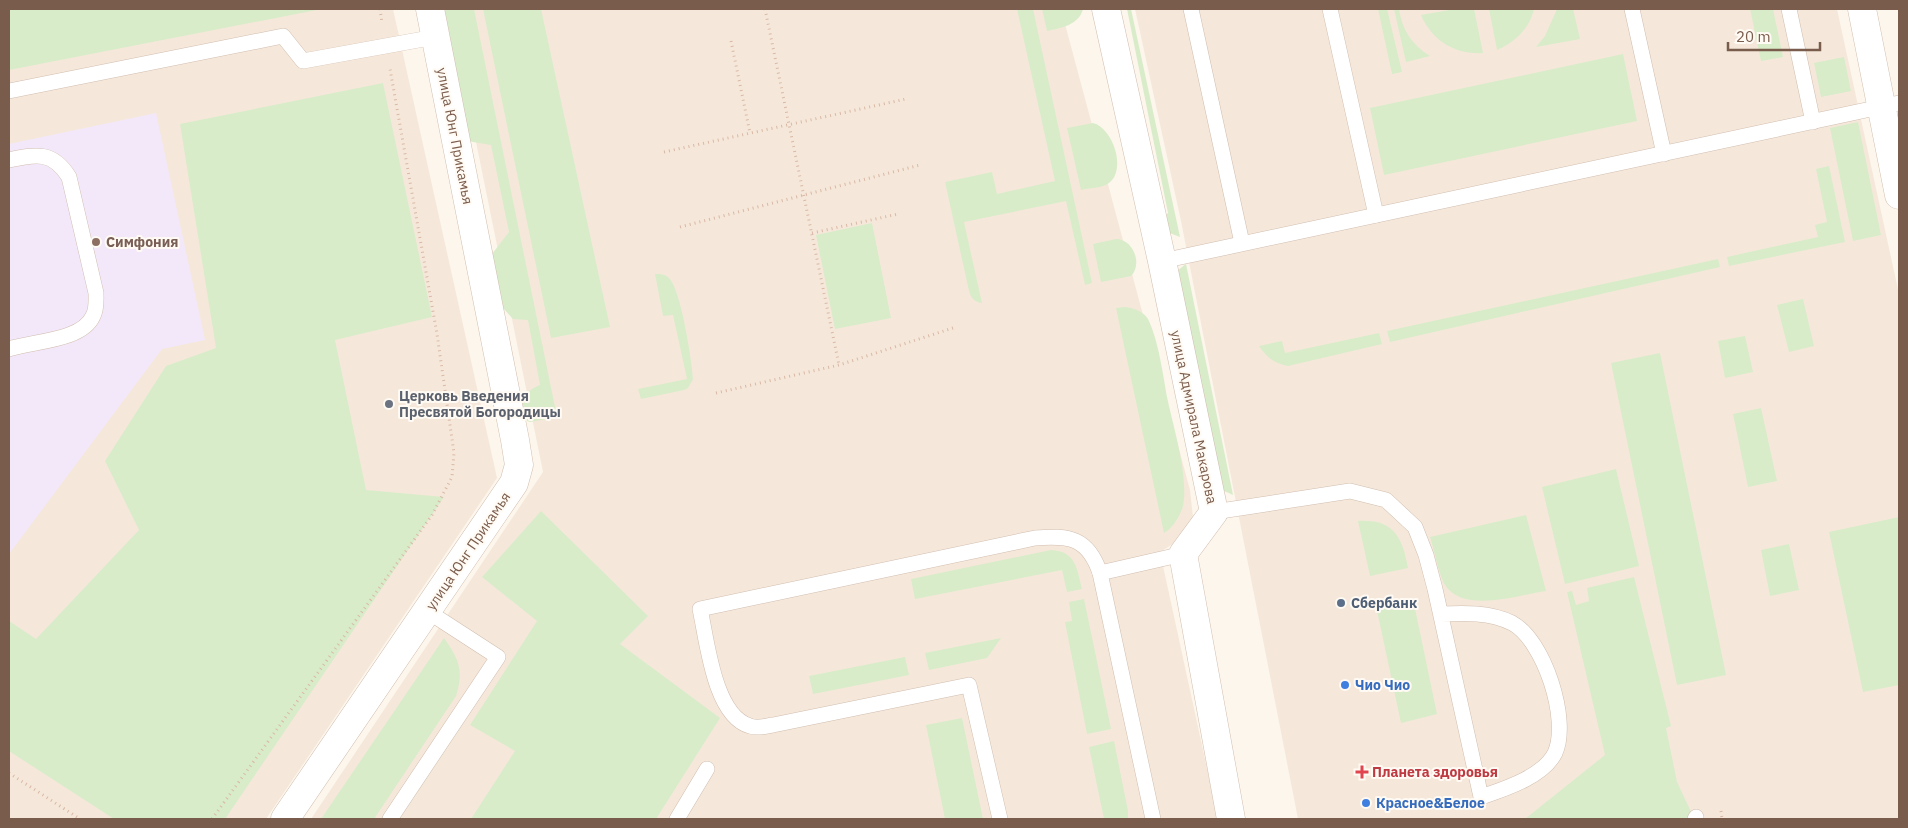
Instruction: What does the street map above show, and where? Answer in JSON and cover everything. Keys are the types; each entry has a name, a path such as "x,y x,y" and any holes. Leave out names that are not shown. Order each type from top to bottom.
{"street":[{"name":"улица Юнг Прикамья","path":"285,819 514,484 519,465 514,430 430,9"},
{"name":"улица Адмирала Макарова","path":"1106,9 1162,261 1214,512 1183,554"},
{"path":"1862,9 1890,105 1899,195"},
{"path":"1183,554 1231,819"}],"lane":[{"path":"1191,9 1242,243"},
{"path":"1330,9 1376,215"},
{"path":"1632,9 1664,154"},
{"path":"1789,9 1813,122"},
{"path":"9,91 283,36 303,61 435,37"},
{"path":"1162,261 1890,105"},
{"path":"9,160 40,156 53,159 62,166 70,177 94,284 96,305 94,315 82,330 9,349"},
{"path":"1214,512 1350,491 1386,500 1415,527 1426,554 1441,614 1481,797 1511,787 1537,772 1554,754 1560,735 1553,689 1543,661 1529,638 1513,624 1497,618 1470,613 1441,614"},
{"path":"1000,819 969,685 773,725 750,726 735,716 721,699 700,609 1035,538 1055,536 1070,538 1081,543 1095,559 1100,574 1153,819"},
{"path":"1100,574 1183,554"},
{"path":"390,819 498,657 427,611"},
{"path":"677,819 707,769"}],"path":[{"path":"212,819 432,515 452,477 454,453 437,334 380,9"},
{"path":"765,9 839,364"},
{"path":"731,41 750,133"},
{"path":"664,152 906,98"},
{"path":"680,227 920,165"},
{"path":"812,233 898,214"},
{"path":"716,393 839,364 956,327"},
{"path":"9,773 80,819"},
{"path":"1721,811 1722,819"}],"shaded area":[{"path":"9,9 393,9 497,478 266,819 9,819"},
{"path":"449,9 1061,9 1190,490 1193,517 1184,537 1160,552 1218,819 311,819 543,472"},
{"path":"1135,9 1837,9 1899,294 1899,819 1298,819 1181,221"},
{"name":"Симфония","path":"156,113 205,340 162,349 9,554 9,144"}],"green space":[{"path":"9,9 322,9 9,70"},
{"path":"440,9 474,9 557,417 530,422 527,421 522,409 523,399 529,391 540,385 528,320 513,319 503,308 492,254 509,232 491,145 467,141"},
{"path":"483,9 541,9 610,327 551,338"},
{"path":"1017,9 1033,9 1092,283 1085,285 1066,201 964,222 982,303 973,299 969,291 945,182 992,172 997,194 1055,181"},
{"path":"1042,9 1083,9 1078,19 1074,22 1047,31"},
{"path":"1127,9 1131,9 1180,237 1167,232 1161,220 1168,213"},
{"path":"1378,9 1387,9 1402,72 1392,74"},
{"path":"1394,9 1399,9 1405,30 1413,42 1430,56 1406,62"},
{"path":"1455,9 1474,9 1483,53 1463,52 1454,49 1438,39 1421,15"},
{"path":"1489,9 1534,9 1529,22 1521,34 1497,50"},
{"path":"1557,9 1573,9 1580,39 1536,47 1545,36"},
{"path":"1750,9 1773,9 1783,57 1761,61"},
{"path":"1623,54 1637,121 1384,175 1370,108"},
{"path":"1844,57 1851,91 1821,97 1814,63"},
{"path":"383,83 432,317 335,340 366,490 444,497 225,819 114,819 9,751 9,621 36,639 139,530 105,461 166,366 216,348 180,124"},
{"path":"1858,122 1881,235 1853,241 1830,128"},
{"path":"1093,123 1100,126 1112,141 1117,160 1117,169 1114,177 1106,185 1081,190 1067,128"},
{"path":"1829,166 1845,242 1729,266 1727,257 1818,237 1815,225 1827,222 1816,169"},
{"path":"872,223 891,318 835,329 816,235"},
{"path":"1116,239 1127,243 1134,253 1136,265 1134,271 1131,276 1101,282 1093,244"},
{"path":"1718,259 1720,267 1390,342 1387,331"},
{"path":"1186,264 1233,495 1222,490 1177,271"},
{"path":"655,274 661,274 669,278 678,296 691,357 693,379 688,388 684,390 641,399 638,389 687,379 673,315 663,316"},
{"path":"1803,299 1814,346 1789,352 1777,305"},
{"path":"1116,308 1135,309 1144,314 1152,327 1182,466 1184,481 1183,506 1176,521 1164,533"},
{"path":"1379,333 1382,344 1288,366 1271,359 1259,346 1282,341 1285,353"},
{"path":"1745,336 1753,372 1725,378 1718,341"},
{"path":"1660,353 1726,675 1677,685 1611,363"},
{"path":"1761,408 1777,481 1748,487 1733,414"},
{"path":"1616,469 1639,566 1565,584 1542,487"},
{"path":"541,511 648,616 620,644 720,718 656,819 471,819 515,751 470,725 537,621 482,577"},
{"path":"1526,515 1546,591 1507,599 1478,601 1465,599 1454,594 1445,585 1430,537"},
{"path":"1899,517 1899,685 1863,692 1829,532"},
{"path":"1358,521 1380,523 1394,532 1403,547 1408,568 1370,576"},
{"path":"1789,544 1799,590 1770,596 1761,550"},
{"path":"1051,550 1066,554 1074,562 1082,589 1067,592 1062,570 915,599 911,579"},
{"path":"1634,577 1671,726 1666,728 1677,782 1692,814 1688,819 1525,819 1605,755 1567,592 1572,591 1576,605 1589,601 1587,588"},
{"path":"1084,599 1111,729 1087,734 1065,622 1072,621 1069,602"},
{"path":"1413,599 1437,714 1401,723 1376,606"},
{"path":"444,638 459,666 460,679 456,696 374,819 321,819"},
{"path":"1001,638 987,658 929,670 925,653"},
{"path":"905,657 909,675 813,694 809,676"},
{"path":"962,718 983,819 945,819 926,725"},
{"path":"1114,741 1128,819 1104,819 1089,747"}],"place":[{"name":"Симфония","path":"96,242"},
{"name":"Церковь Введения Пресвятой Богородицы","path":"389,404"},
{"name":"Сбербанк","path":"1341,603"},
{"name":"Чио Чио","path":"1345,685"},
{"name":"Планета здоровья","path":"1362,772"},
{"name":"Красное&Белое","path":"1366,803"}]}
